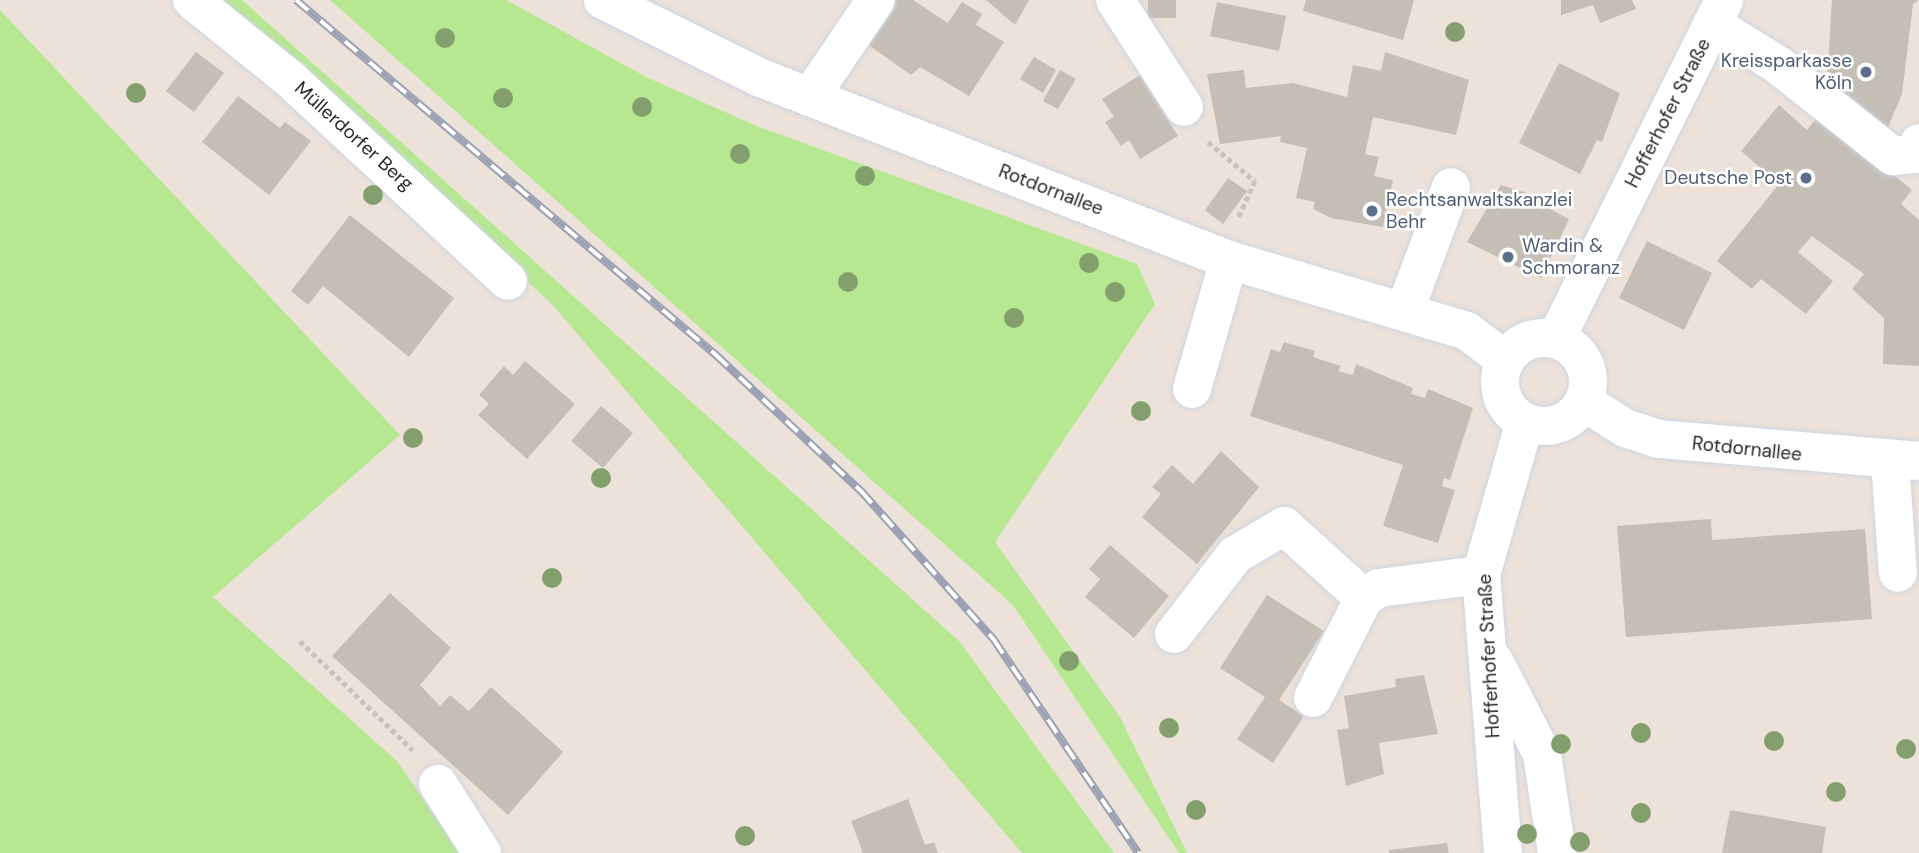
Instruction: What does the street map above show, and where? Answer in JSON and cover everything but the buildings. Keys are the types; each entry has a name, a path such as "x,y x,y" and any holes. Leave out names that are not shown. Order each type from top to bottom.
{"street":[{"name":"Müllerdorfer Berg","path":"192,0 300,88 508,281"},
{"name":"Rotdornallee","path":"603,0 810,97 1229,260 1405,310 1468,331 1505,360"},
{"path":"810,97 876,0"},
{"path":"1115,0 1184,107"},
{"path":"1718,12 1778,65 1893,156 1918,153 1919,143"},
{"name":"Hofferhofer Straße","path":"1556,339 1718,12"},
{"path":"1405,310 1451,187"},
{"path":"1192,389 1229,260"},
{"path":"1556,339 1587,369 1584,402 1553,426 1525,422 1504,402 1505,360 1527,341 1556,339"},
{"name":"Rotdornallee","path":"1584,402 1625,428 1658,439 1905,461"},
{"name":"Hofferhofer Straße","path":"1503,853 1481,575 1525,422"},
{"path":"1898,573 1905,461"},
{"path":"1174,634 1235,555 1284,526 1364,598"},
{"path":"1313,698 1364,598 1380,588 1481,575"},
{"path":"1485,642 1542,754 1557,853"},
{"path":"438,784 482,853"}],"path":[{"path":"1184,107 1215,150 1255,181 1229,260"},
{"path":"300,641 401,734 438,784"}],"green space":[{"path":"212,0 242,0 959,641 1114,853 1022,853 551,303"},
{"path":"330,0 506,0 646,77 759,127 1137,264 1155,304 995,542 1120,717 1187,853 1179,853 1013,605"},
{"path":"0,10 400,435 213,597 397,761 460,853 0,853"}],"railway":[{"path":"296,0 716,355 861,491 994,640 1138,853"}],"place":[{"name":"Kreissparkasse Köln","path":"1866,72"},
{"name":"Deutsche Post","path":"1806,178"},
{"name":"Rechtsanwaltskanzlei Behr","path":"1372,211"},
{"name":"Wardin & Schmoranz","path":"1508,257"}]}
